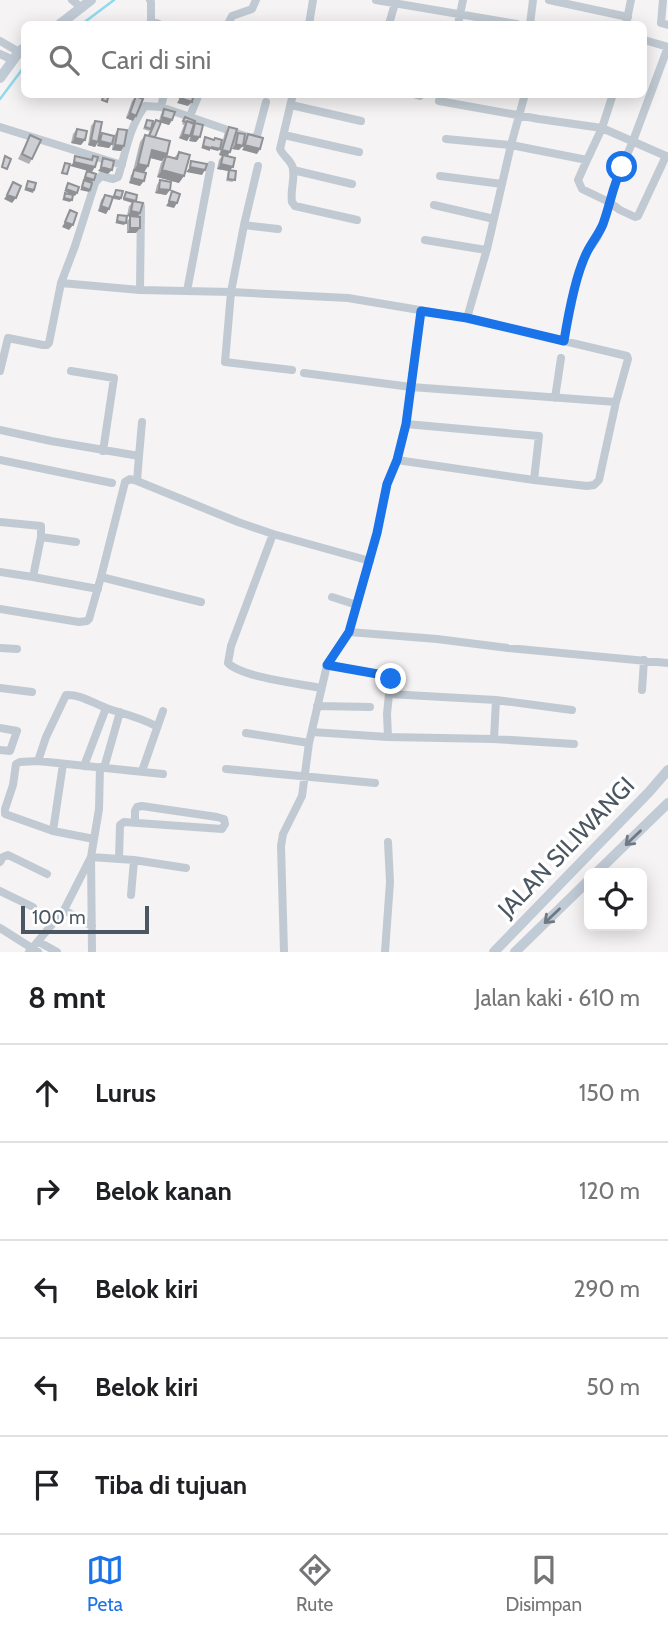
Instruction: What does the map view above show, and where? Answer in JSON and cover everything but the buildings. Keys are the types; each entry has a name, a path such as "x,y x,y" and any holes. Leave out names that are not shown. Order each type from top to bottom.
{"main road":[{"path":"67,21 87,4"},
{"path":"2,73 19,53"},
{"name":"JALAN SILIWANGI","path":"494,952 668,770"},
{"name":"JALAN SILIWANGI","path":"601,868 668,803"},
{"name":"JALAN SILIWANGI","path":"515,952 584,885"}],"street":[{"path":"72,0 87,4"},
{"path":"150,0 151,21"},
{"path":"230,21 232,16 252,9 256,0"},
{"path":"310,21 313,0"},
{"path":"376,0 395,2 459,20 463,0"},
{"path":"530,21 533,0"},
{"path":"550,0 627,21 631,0"},
{"path":"663,0 661,23 668,25"},
{"path":"390,21 395,2"},
{"path":"0,41 19,53"},
{"path":"564,341 577,278 587,252 603,225 617,178 668,47 647,41"},
{"path":"0,54 19,53"},
{"path":"161,107 163,98"},
{"path":"190,116 197,98"},
{"path":"292,98 280,149 293,170 291,199 295,206 357,220"},
{"path":"439,98 439,101 602,128 667,152 638,216 632,217 582,189 578,180 602,128 612,98"},
{"path":"467,318 524,98"},
{"path":"0,371 8,338 43,345 49,343 61,283 94,183 101,176 113,179 118,177 129,137 137,116 145,106 161,107 255,138 266,102"},
{"path":"291,105 361,121"},
{"path":"0,127 122,165"},
{"path":"284,135 359,152"},
{"path":"446,139 511,145 587,160"},
{"path":"187,291 211,164"},
{"path":"258,166 231,292 225,362 292,370"},
{"path":"293,170 352,184"},
{"path":"440,176 502,184"},
{"path":"434,205 494,219"},
{"path":"140,290 141,206"},
{"path":"244,225 278,229"},
{"path":"425,240 486,250"},
{"path":"61,283 140,290 348,298 467,318 627,356 599,480 594,485 534,480 397,460"},
{"path":"284,952 281,846 283,834 302,796 309,743 327,665 349,632 370,561 387,484 397,460 406,424 421,311"},
{"path":"555,398 561,358"},
{"path":"71,371 114,379 103,451"},
{"path":"304,373 411,387 616,402"},
{"path":"137,481 142,422"},
{"path":"406,424 539,436 534,480"},
{"path":"0,429 139,456"},
{"path":"0,460 112,483"},
{"path":"0,609 84,622 89,620 125,482 130,479 273,534 370,561"},
{"path":"0,522 41,526 33,577"},
{"path":"273,534 231,646 228,663 233,668 254,675 321,688"},
{"path":"41,537 76,542"},
{"path":"0,572 98,589"},
{"path":"102,577 201,602"},
{"path":"332,597 357,605"},
{"path":"349,632 668,663"},
{"path":"0,648 17,649"},
{"path":"642,690 644,660"},
{"path":"327,665 389,676 392,684 387,714 388,737"},
{"path":"0,688 32,692"},
{"path":"389,694 496,700 572,710"},
{"path":"38,761 66,695 75,695 156,726"},
{"path":"494,738 496,700"},
{"path":"317,706 370,707"},
{"path":"84,766 106,708"},
{"path":"142,771 163,711"},
{"path":"92,952 91,857 102,768 120,712"},
{"path":"0,729 17,731 10,751 0,750"},
{"path":"312,732 388,737 494,738 574,744"},
{"path":"246,733 309,743"},
{"path":"94,839 53,831 5,814 16,764 38,761 163,774"},
{"path":"53,831 63,764"},
{"path":"226,769 376,783"},
{"path":"118,858 120,825 124,822 222,830 225,824 224,818 142,806 135,809 135,822"},
{"path":"386,952 390,882 388,842"},
{"path":"0,862 8,855 47,874"},
{"path":"91,857 118,858 186,868"},
{"path":"34,948 64,910 91,857"},
{"path":"131,895 134,860"},
{"path":"0,891 33,907"},
{"path":"64,910 92,926"},
{"path":"0,928 34,948 57,952"}],"waterway":[{"path":"86,21 114,0"},
{"path":"0,99 21,71"}],"route":[{"path":"391,679 389,676 327,665 349,632 377,533 387,484 397,460 406,424 421,311 467,318 564,341 577,278 587,252 603,225 622,167"}]}
